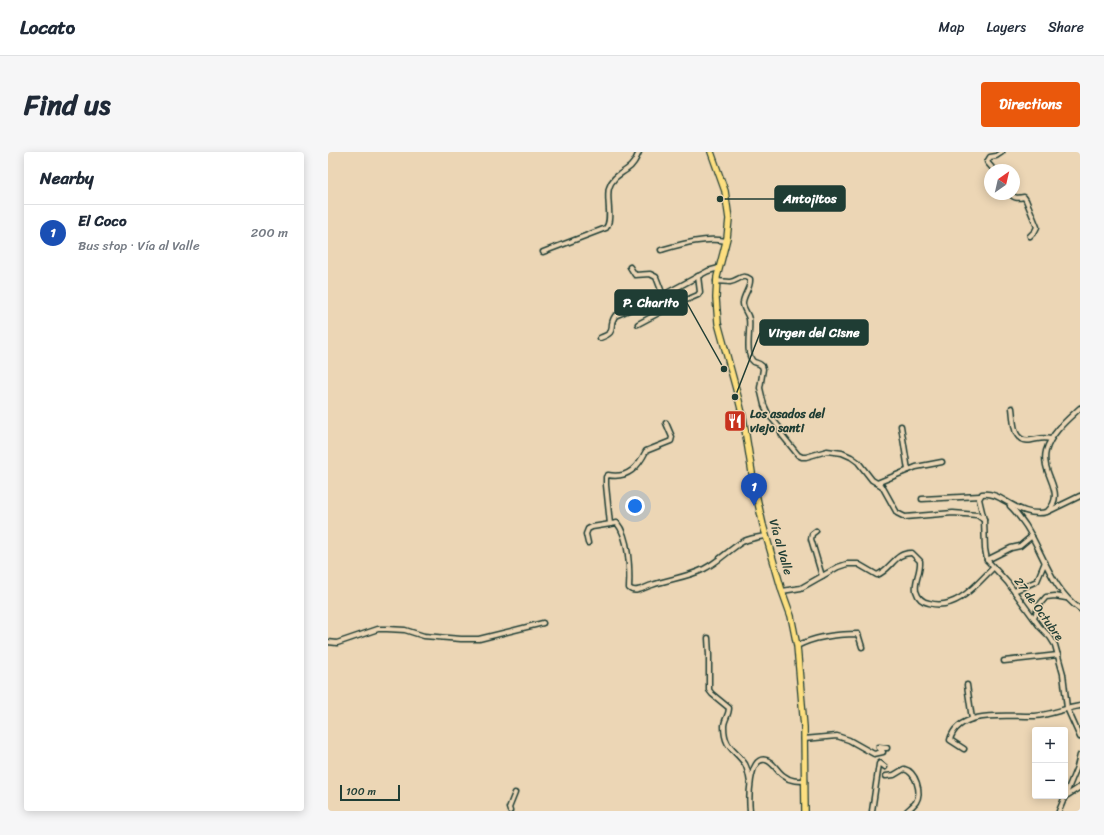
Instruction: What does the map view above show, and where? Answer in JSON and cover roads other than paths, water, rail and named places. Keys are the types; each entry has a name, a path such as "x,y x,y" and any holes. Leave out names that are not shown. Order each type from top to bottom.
{"main road":[{"name":"Vía al Valle","path":"711,152 727,200 729,226 716,281 718,324 740,403 757,500 782,592 791,616 797,646 802,694 805,811"}],"street":[{"path":"543,252 606,228 609,222 609,188 612,181 616,176 630,166 636,159 639,152"},
{"path":"989,164 987,160 990,157 996,156 1002,152"},
{"path":"1020,198 1024,197 1026,200 1037,227 1036,231 1030,236"},
{"path":"661,250 684,243 705,240 726,241"},
{"path":"630,267 635,275 650,274 656,277 662,295"},
{"path":"600,338 610,333 612,329 612,320 615,316 662,295 713,268 719,268"},
{"path":"638,324 670,307 698,295 700,288 698,276"},
{"path":"716,281 730,282 743,276 750,279 750,284 743,301 743,307 749,320 748,342 750,353 754,362 762,366 763,369 760,388 764,405 768,414 779,427 786,441 798,455 802,457 812,456 827,451 842,453 851,457 858,462 872,480 882,486 897,513 905,517 953,513 977,515 984,520"},
{"path":"1012,408 1014,428 1018,437 1025,440 1042,438 1050,439"},
{"path":"1047,512 1052,507 1055,499 1055,493 1046,469 1045,458 1050,439 1080,408"},
{"path":"610,524 606,477 608,475 618,477 629,472 642,459 646,451 671,441 672,437 666,423"},
{"path":"901,426 908,470"},
{"path":"877,483 908,470 942,462"},
{"path":"922,499 980,496 982,494 989,494 1028,513 1047,512 1080,496"},
{"name":"27 de Octubre","path":"980,496 979,502 984,520 984,549 987,560 1014,591 1052,641 1058,655 1063,674 1067,708 1080,737"},
{"path":"1004,500 1012,508 1032,536 1060,590 1080,609"},
{"path":"588,543 586,534 592,527 617,523 620,526 628,563 629,588 632,591 687,576 705,568 728,554 741,543 749,539 766,536"},
{"path":"816,531 812,534 811,539 822,576"},
{"path":"987,560 1011,548 1020,546 1032,536"},
{"path":"782,592 801,588 838,567 853,563 862,566 877,575 885,571 899,556 908,552 912,553 920,561 920,572 916,585 916,593 920,599 926,603 941,605 950,604 958,600 993,568"},
{"path":"1014,591 1037,581 1045,562"},
{"path":"1034,618 1040,604 1046,597 1055,596 1067,598"},
{"path":"328,642 337,643 378,630 386,629 404,630 424,636 479,639 543,623"},
{"path":"797,646 816,638 858,634 862,647"},
{"path":"708,638 710,655 709,690 729,708 724,724 725,741 732,751 744,762 748,770 750,783 750,811"},
{"path":"1004,661 1058,655"},
{"path":"967,685 972,719"},
{"path":"964,749 951,742 950,738 957,728 964,722 972,719 988,716 1036,716 1080,706"},
{"path":"804,739 837,736 849,740 874,754 884,752 879,748 879,746 887,748"},
{"path":"1068,791 1080,755"},
{"path":"750,783 754,769 758,762 762,760 766,760 784,776 792,780 805,781"},
{"path":"872,811 879,764 880,763 885,767"},
{"path":"886,776 894,775 904,769 912,773 918,786 918,794 916,803 907,811"},
{"path":"1068,795 1080,787"},
{"path":"510,811 509,808 515,793"},
{"path":"1059,811 1065,799"}],"place":[{"name":"Antojitos","path":"720,199"},
{"name":"P. Charito","path":"724,369"},
{"name":"Virgen del Cisne","path":"735,397"},
{"name":"Los asados del viejo santi","path":"735,421"},
{"name":"El Coco","path":"754,506"}]}
